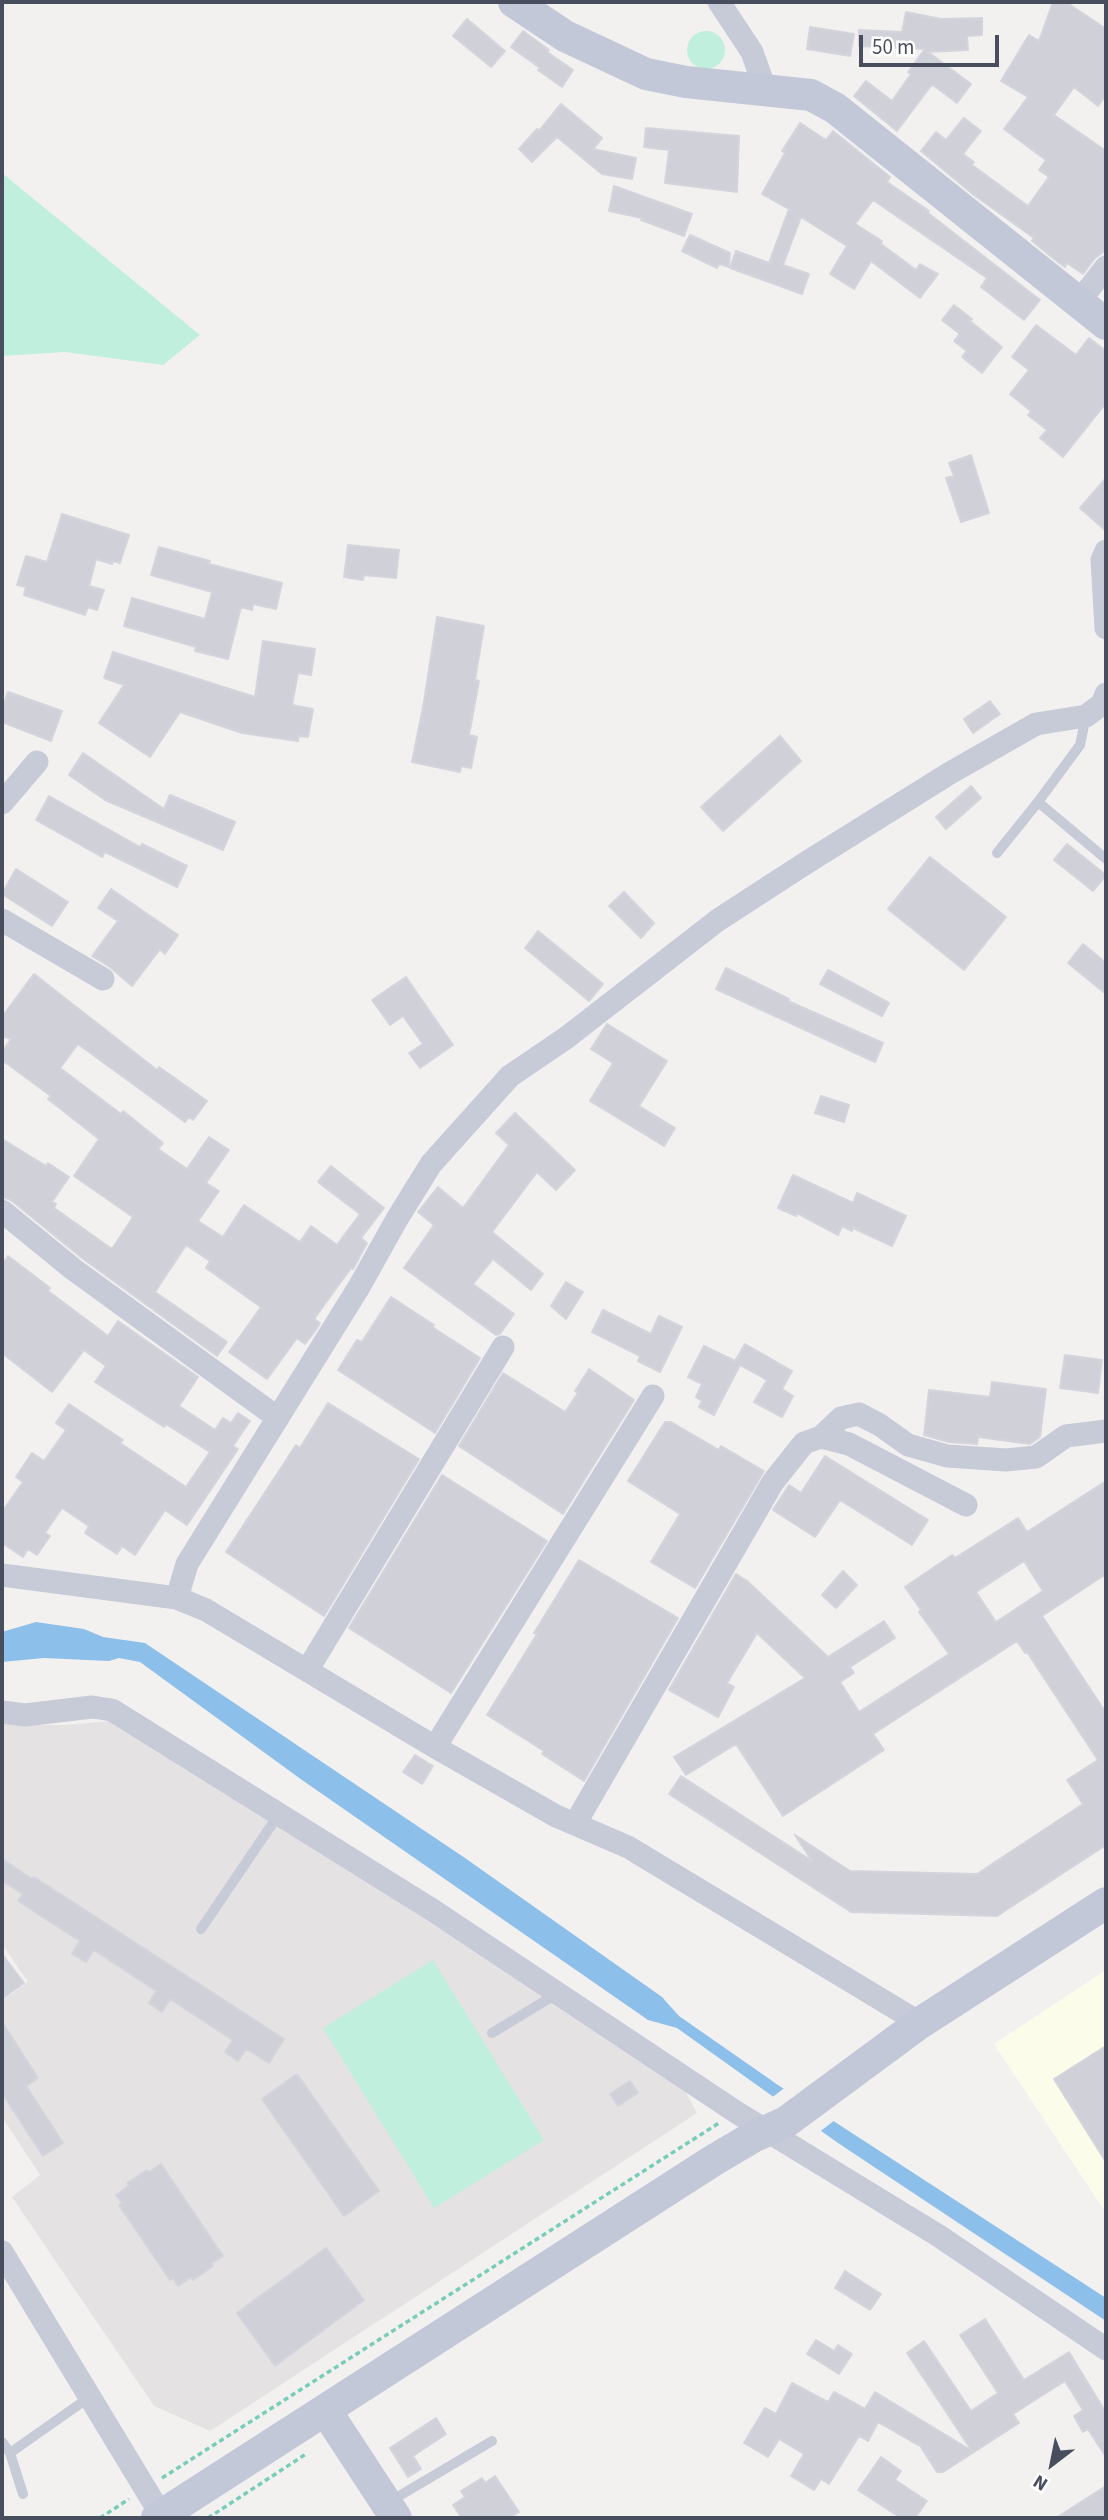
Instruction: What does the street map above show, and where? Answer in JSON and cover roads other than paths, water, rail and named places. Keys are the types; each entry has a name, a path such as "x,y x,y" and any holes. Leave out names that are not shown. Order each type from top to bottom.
{"street":[{"path":"514,2 565,36 646,74 686,82 811,95 835,108 1106,324"},
{"path":"719,2 752,52 765,89"},
{"path":"1078,303 1106,267"},
{"path":"1106,551 1102,560 1106,628"},
{"path":"177,1598 187,1564 359,1287 431,1164 510,1076 566,1038 718,920 808,861 1036,724 1086,716 1102,704 1106,694"},
{"path":"2,803 37,762"},
{"path":"2,920 103,979"},
{"path":"2,1211 73,1269 278,1418"},
{"path":"308,1669 503,1347"},
{"path":"435,1747 653,1396"},
{"path":"575,1824 773,1482 804,1443 821,1437 841,1418 859,1414 908,1445 947,1456 1006,1460 1036,1457 1066,1436 1106,1431"},
{"path":"821,1437 849,1444 966,1505"},
{"path":"2,1575 177,1598 206,1610 556,1816 628,1847 920,2023"},
{"path":"2,1712 25,1714 92,1707 112,1710 434,1911 736,2112 776,2127 1106,2349"},
{"path":"2,2252 146,2488 160,2517 714,2160 776,2127 920,2023 1106,1903"},
{"path":"326,2411 391,2511"}],"lane":[{"path":"997,853 1080,745 1086,716"},
{"path":"1038,802 1106,859"},
{"path":"201,1929 279,1814"},
{"path":"492,2033 558,1993"},
{"path":"10,2453 91,2396"},
{"path":"391,2511 492,2441"},
{"path":"2,2442 10,2453 23,2494"}],"water":[{"path":"36,1622 84,1629 103,1637 145,1643 465,1858 662,1997 679,2016 778,2085 1106,2298 1106,2321 838,2143 677,2028 648,2020 302,1780 140,1662 119,1658 109,1661 44,1658 2,1662 2,1632"}]}
